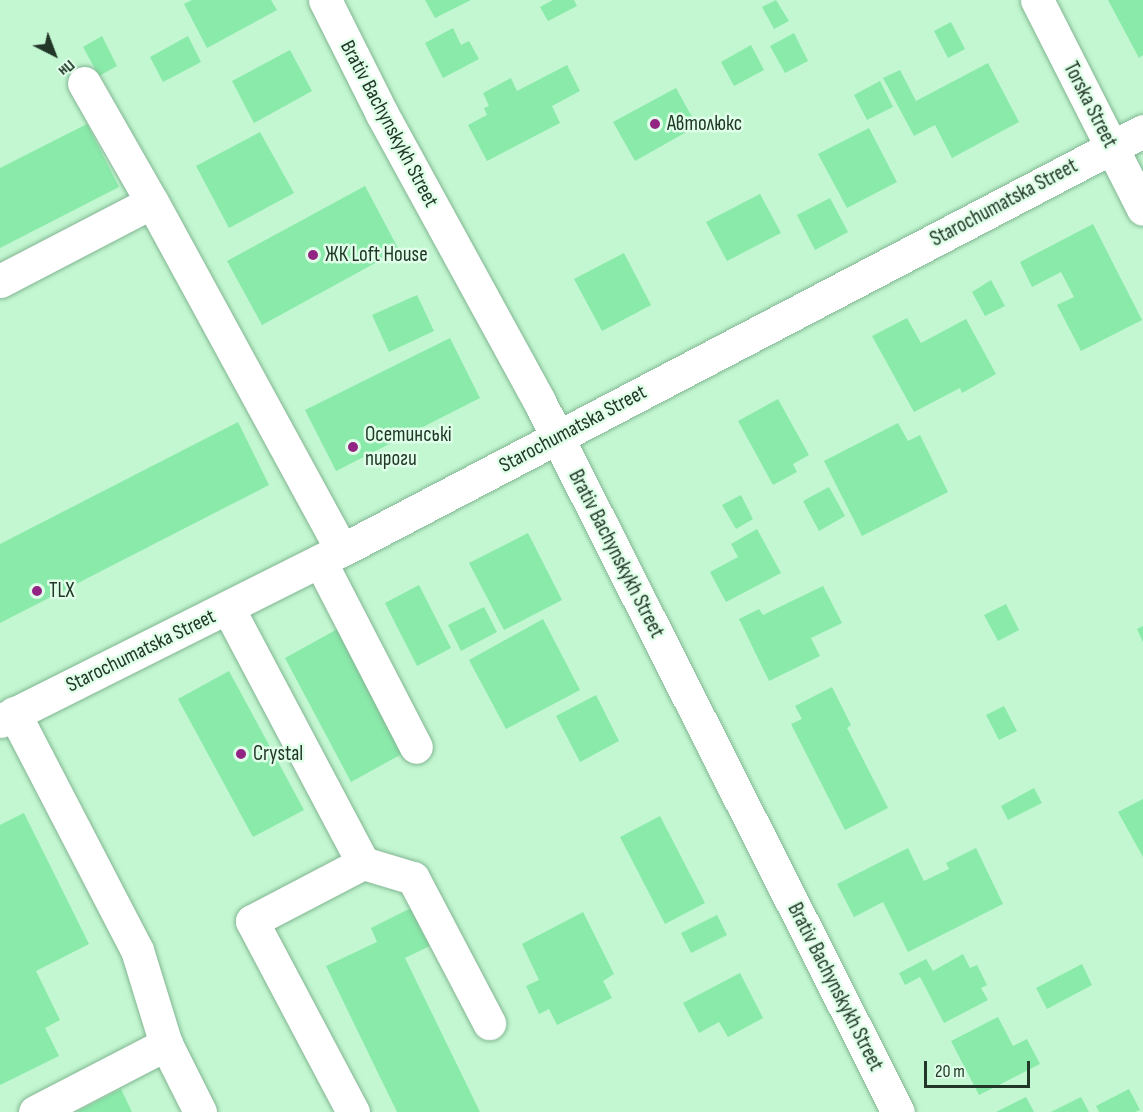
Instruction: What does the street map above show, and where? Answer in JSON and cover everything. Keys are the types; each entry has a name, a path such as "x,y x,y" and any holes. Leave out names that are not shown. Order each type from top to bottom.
{"street":[{"name":"Brativ Bachynskykh Street","path":"325,0 382,114 557,437 898,1112"},
{"name":"Torska Street","path":"1037,0 1143,209"},
{"path":"84,83 152,202 331,556 416,747"},
{"name":"Starochumatska Street","path":"7,717 331,556 1143,131"},
{"path":"0,281 152,202"},
{"path":"228,609 363,863"},
{"path":"7,717 137,950 166,1044 200,1112"},
{"path":"353,1112 252,921 363,863 413,878 489,1023"},
{"path":"35,1112 166,1044"}],"building":[{"path":"192,0 271,0 277,10 207,48 184,4"},
{"path":"425,0 471,0 435,18"},
{"path":"553,0 574,0 577,6 548,21 540,7"},
{"path":"776,0 789,21 774,29 762,7"},
{"path":"1108,0 1143,0 1143,55 1139,58"},
{"path":"951,22 965,49 948,58 934,31"},
{"path":"453,28 461,45 469,41 479,59 443,78 425,43"},
{"path":"794,33 808,61 785,73 770,46"},
{"path":"102,36 117,66 99,76 83,47"},
{"path":"188,36 201,62 163,82 150,57"},
{"path":"751,45 764,70 734,86 721,62"},
{"path":"290,50 312,91 254,123 232,81"},
{"path":"988,63 1019,122 952,158 935,125 914,136 883,78 900,70 916,101"},
{"path":"567,65 580,91 552,106 560,123 487,161 468,125 487,115 484,108 489,106 483,93 511,78 517,91"},
{"path":"880,81 893,107 867,120 854,95"},
{"name":"Автолюкс","path":"676,88 697,126 635,161 613,122"},
{"path":"87,124 119,187 0,248 0,168"},
{"path":"869,128 897,182 847,208 818,154"},
{"path":"260,132 294,193 229,228 196,166"},
{"name":"ЖК Loft House","path":"365,186 399,250 262,325 227,261"},
{"path":"760,194 781,233 727,261 706,222"},
{"path":"830,198 848,232 815,250 797,215"},
{"path":"1093,224 1142,320 1081,351 1057,305 1074,297 1061,272 1032,287 1020,262"},
{"path":"624,253 651,305 602,331 574,279"},
{"path":"991,280 1005,306 985,316 972,292"},
{"path":"417,295 434,331 389,352 372,315"},
{"path":"907,318 921,343 966,319 996,374 962,393 960,388 914,412 872,336"},
{"path":"450,338 480,398 336,471 305,410"},
{"path":"778,399 809,455 793,464 797,472 773,485 738,421"},
{"path":"238,422 269,485 0,623 0,544"},
{"path":"898,423 908,441 920,435 948,492 862,536 824,461"},
{"path":"829,487 845,516 819,531 803,501"},
{"path":"741,495 753,519 736,529 722,505"},
{"path":"757,529 781,573 726,602 710,572 738,557 731,544"},
{"path":"528,533 562,600 504,630 469,563"},
{"path":"419,585 451,648 417,666 385,603"},
{"path":"823,586 842,623 811,638 820,656 769,681 739,619 759,609 763,615"},
{"path":"1006,604 1019,630 998,641 984,615"},
{"path":"484,607 497,632 461,651 448,625"},
{"path":"543,619 580,690 506,729 469,660"},
{"path":"343,626 409,750 351,782 285,658"},
{"path":"1143,626 1143,642 1137,629"},
{"name":"Crystal","path":"229,671 304,810 253,837 178,699"},
{"path":"832,687 851,725 847,728 888,808 845,830 791,724 802,719 795,706"},
{"path":"596,695 619,741 580,762 556,716"},
{"path":"1004,706 1017,731 999,740 986,715"},
{"path":"1034,788 1042,803 1008,820 1001,806"},
{"path":"1143,799 1143,857 1118,812"},
{"path":"24,813 89,944 36,971 60,1020 45,1028 59,1056 0,1085 0,825"},
{"path":"660,816 705,903 665,924 620,837"},
{"path":"908,848 924,881 949,869 946,863 976,848 1003,904 908,952 883,902 854,917 837,884"},
{"path":"415,906 434,944 405,958 480,1112 397,1112 326,966 377,942 371,928"},
{"path":"583,912 614,974 603,981 612,998 557,1025 549,1009 539,1014 526,986 539,980 522,944"},
{"path":"717,915 727,935 691,953 681,933"},
{"path":"963,954 970,968 977,965 987,985 981,988 988,1000 944,1023 920,977 905,985 899,973 926,959 933,971"},
{"path":"1082,964 1092,985 1047,1009 1036,988"},
{"path":"740,973 763,1018 728,1037 719,1022 699,1033 683,1003"},
{"path":"998,1017 1013,1046 1027,1039 1040,1064 979,1095 951,1041"},
{"path":"121,1089 132,1112 76,1112"},
{"path":"1129,1089 1140,1110 1099,1112 1096,1106"},
{"path":"1026,1097 1034,1112 996,1112"},
{"path":"1081,1097 1089,1112 1051,1112"}],"place":[{"name":"Автолюкс","path":"655,124"},
{"name":"ЖК Loft House","path":"313,255"},
{"name":"Осетинські пироги","path":"353,447"},
{"name":"TLX","path":"37,591"},
{"name":"Crystal","path":"241,754"}]}
